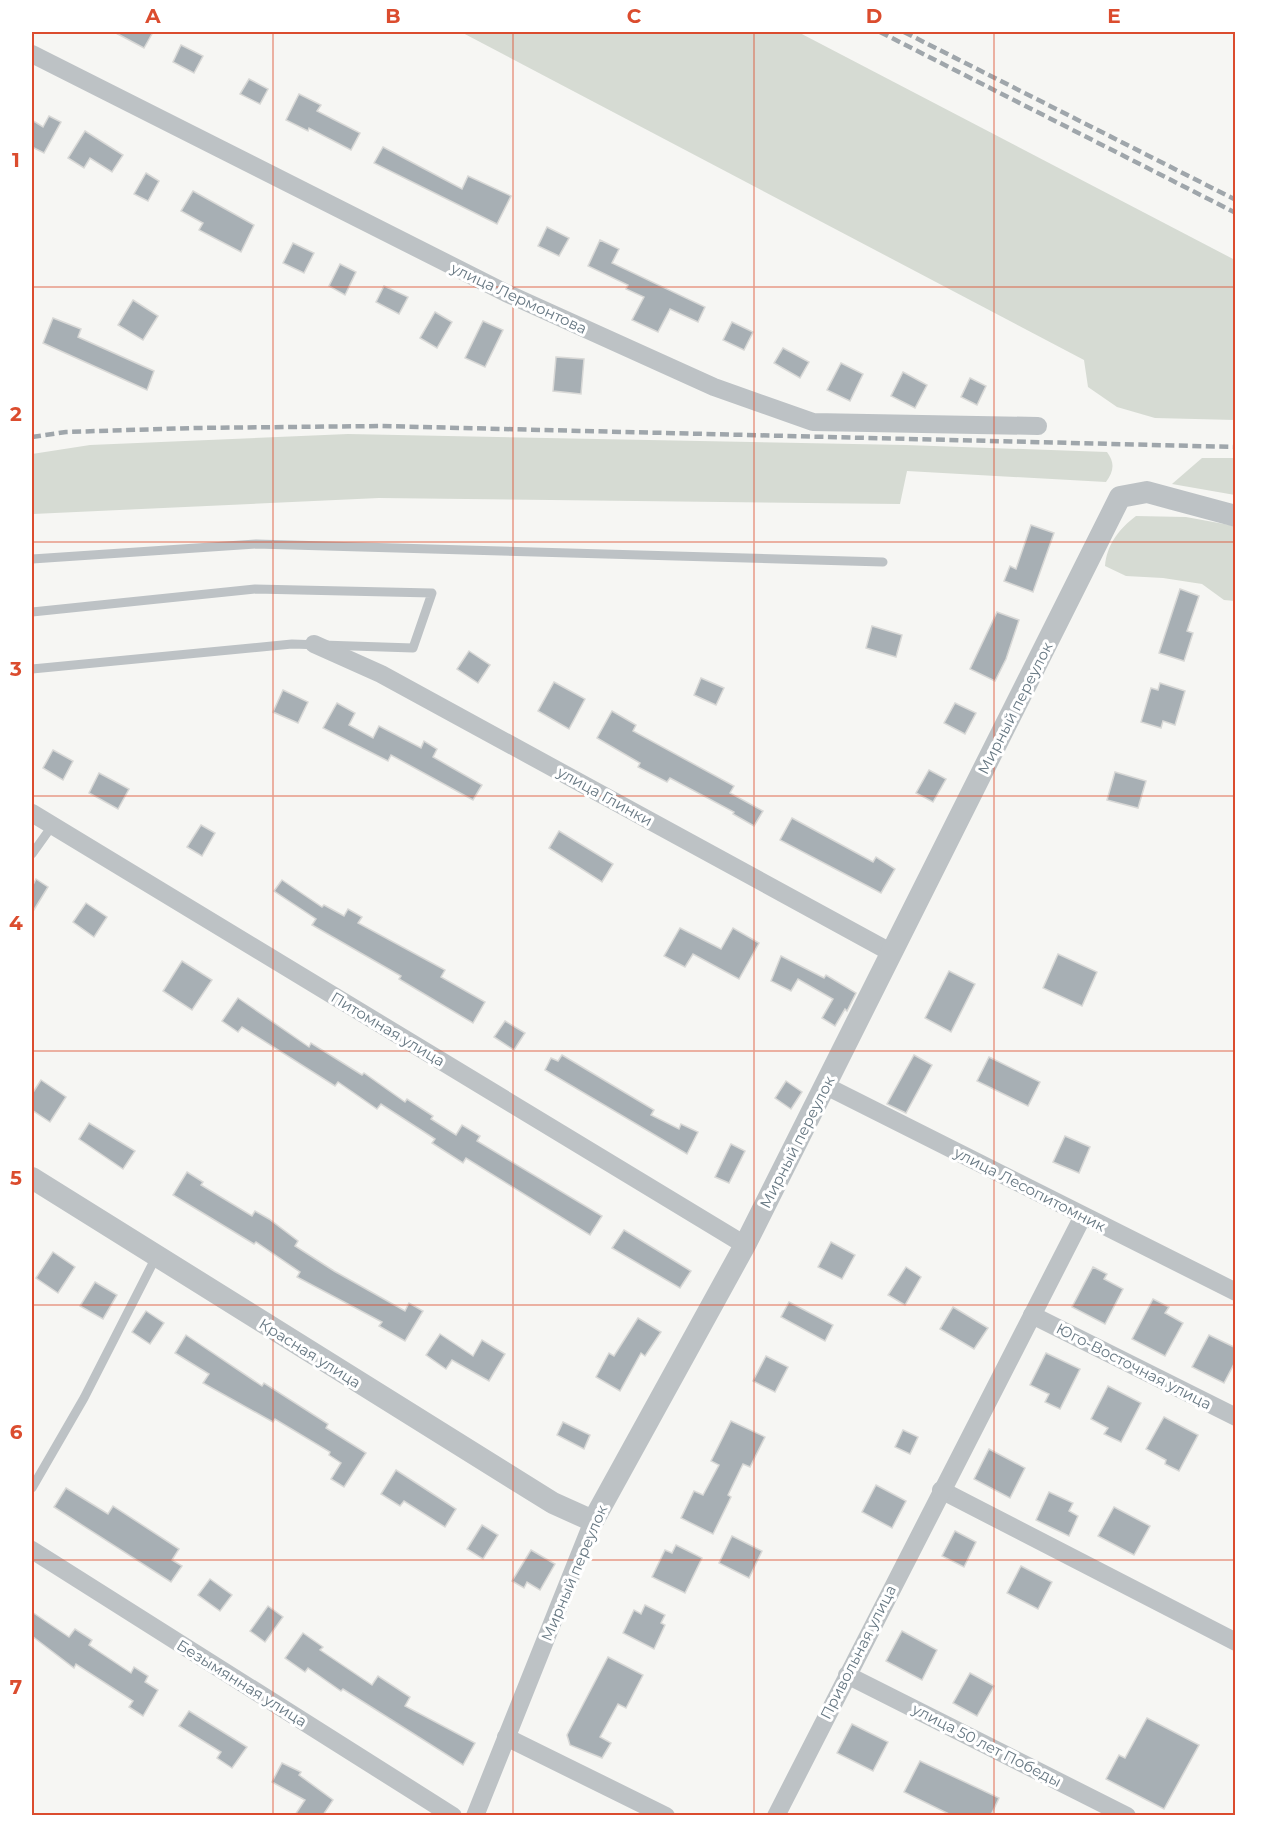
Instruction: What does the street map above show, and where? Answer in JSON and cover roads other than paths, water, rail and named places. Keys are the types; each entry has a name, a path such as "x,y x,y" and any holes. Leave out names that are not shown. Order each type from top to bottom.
{"street":[{"name":"улица Лермонтова","path":"32,54 506,293 714,387 813,422 1038,426"},
{"name":"Мирный переулок","path":"475,1815 593,1521 745,1245 1120,497 1147,492 1236,516"},
{"name":"улица Глинки","path":"314,644 381,674 892,953"},
{"name":"Питомная улица","path":"32,813 745,1245"},
{"name":"улица Лесопитомник","path":"826,1086 1236,1292"},
{"name":"Красная улица","path":"32,1178 553,1503 593,1521"},
{"name":"Привольная улица","path":"776,1815 1083,1216"},
{"name":"Юго-Восточная улица","path":"1032,1315 1236,1417"},
{"path":"941,1490 1236,1642"},
{"name":"Безымянная улица","path":"32,1550 453,1815"},
{"name":"улица 50 лет Победы","path":"847,1675 1127,1815"},
{"path":"506,1737 666,1815"}],"lane":[{"path":"32,559 256,544 883,562"},
{"path":"32,612 255,589 432,593 413,648 292,644 32,669"},
{"path":"32,854 52,826"},
{"path":"32,1488 84,1398 156,1257"}],"railway":[{"path":"880,32 1236,213"},
{"path":"904,32 1236,200"},
{"path":"32,437 66,432 382,426 1236,447"}]}
